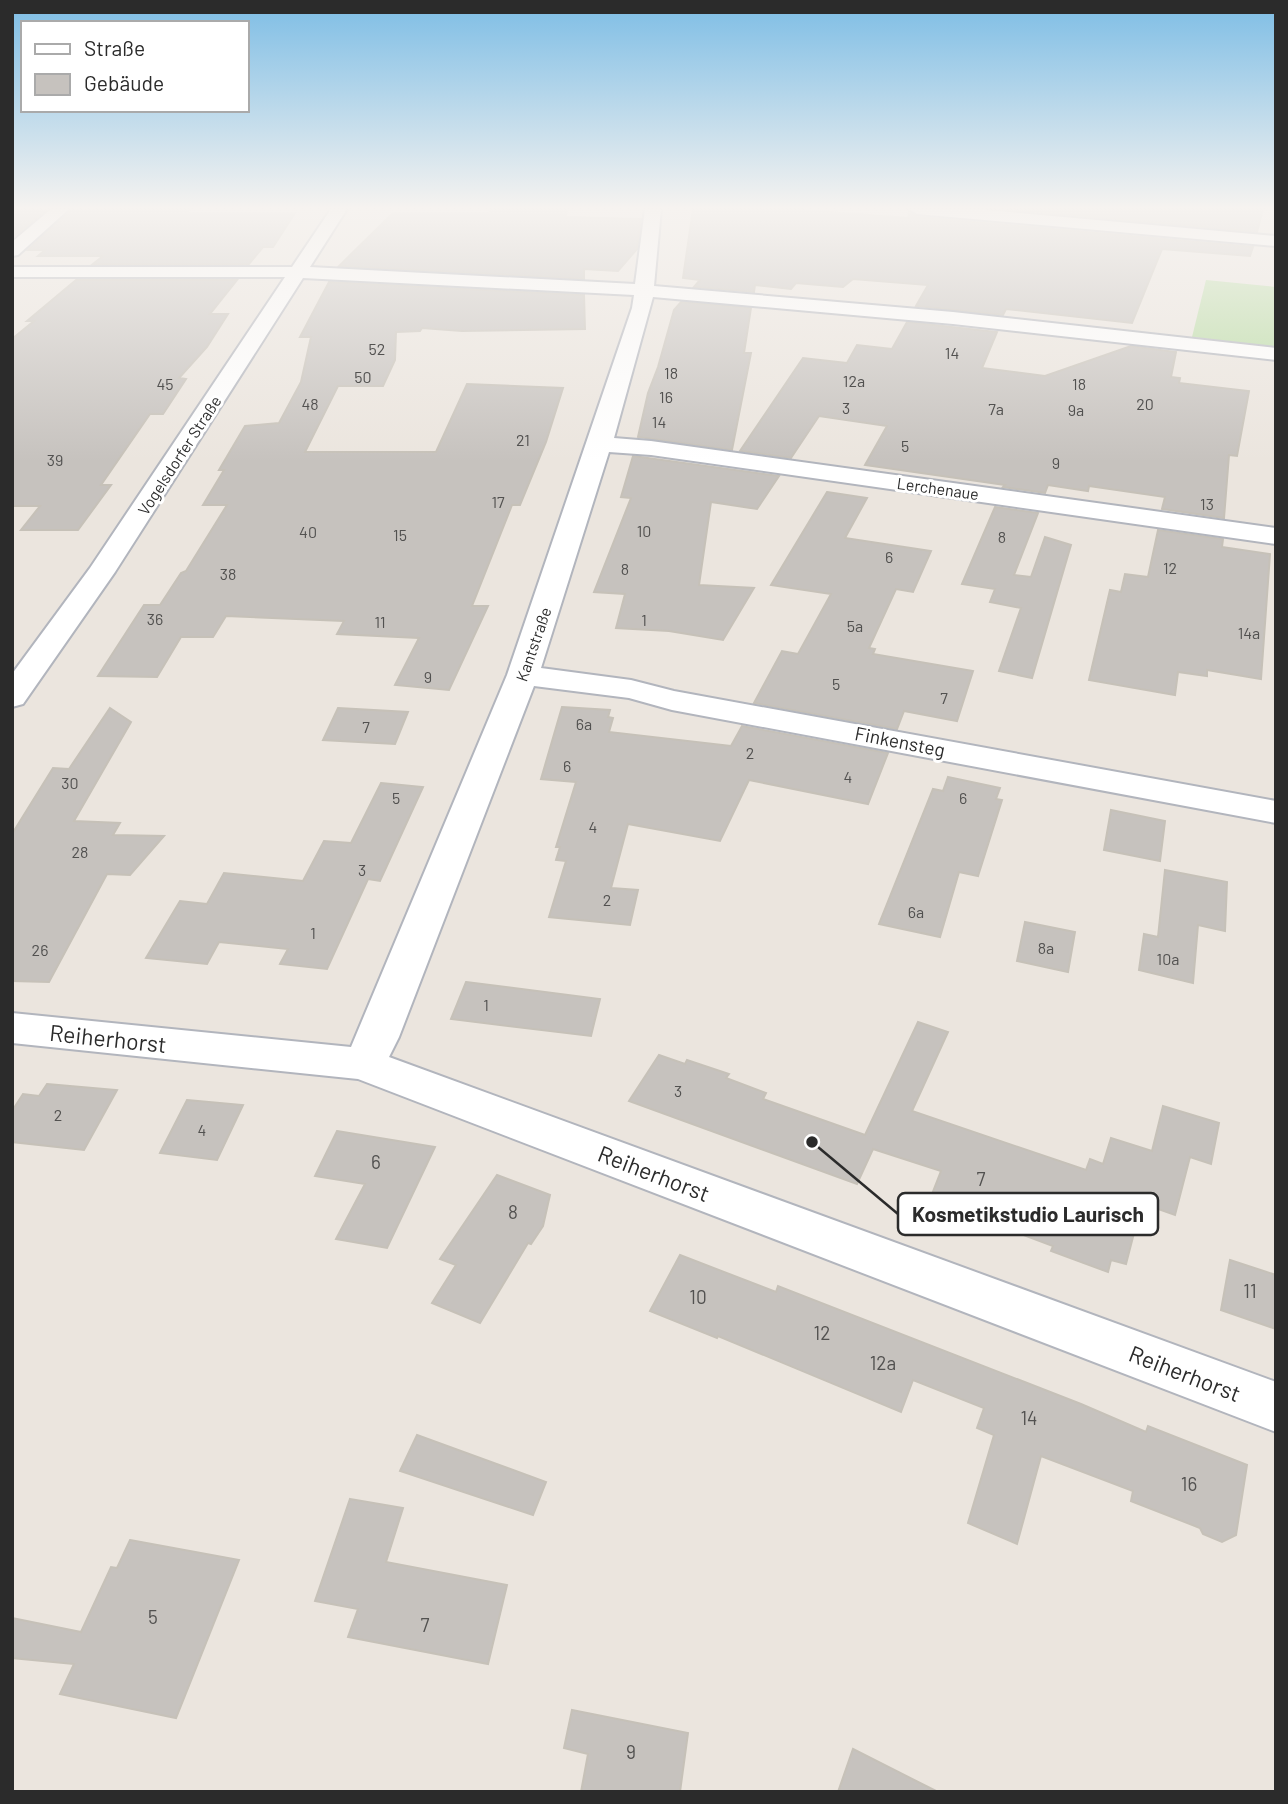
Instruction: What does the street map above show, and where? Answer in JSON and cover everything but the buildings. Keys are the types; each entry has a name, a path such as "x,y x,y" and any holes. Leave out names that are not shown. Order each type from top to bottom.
{"street":[{"name":"Vogelsdorfer Straße","path":"12,697 101,572 285,293"},
{"name":"Kantstraße","path":"363,1064 378,1037 523,675 639,321 644,293"},
{"path":"673,293 853,307 1276,354"},
{"name":"Lerchenaue","path":"600,444 651,448 1276,536"},
{"name":"Finkensteg","path":"523,675 631,689 672,700 1276,812"},
{"name":"Reiherhorst","path":"12,1028 363,1064 1276,1407"}],"green space":[{"path":"1203,293 1276,293 1276,347 1192,337"}],"place":[{"name":"Kosmetikstudio Laurisch","path":"812,1142"}]}
